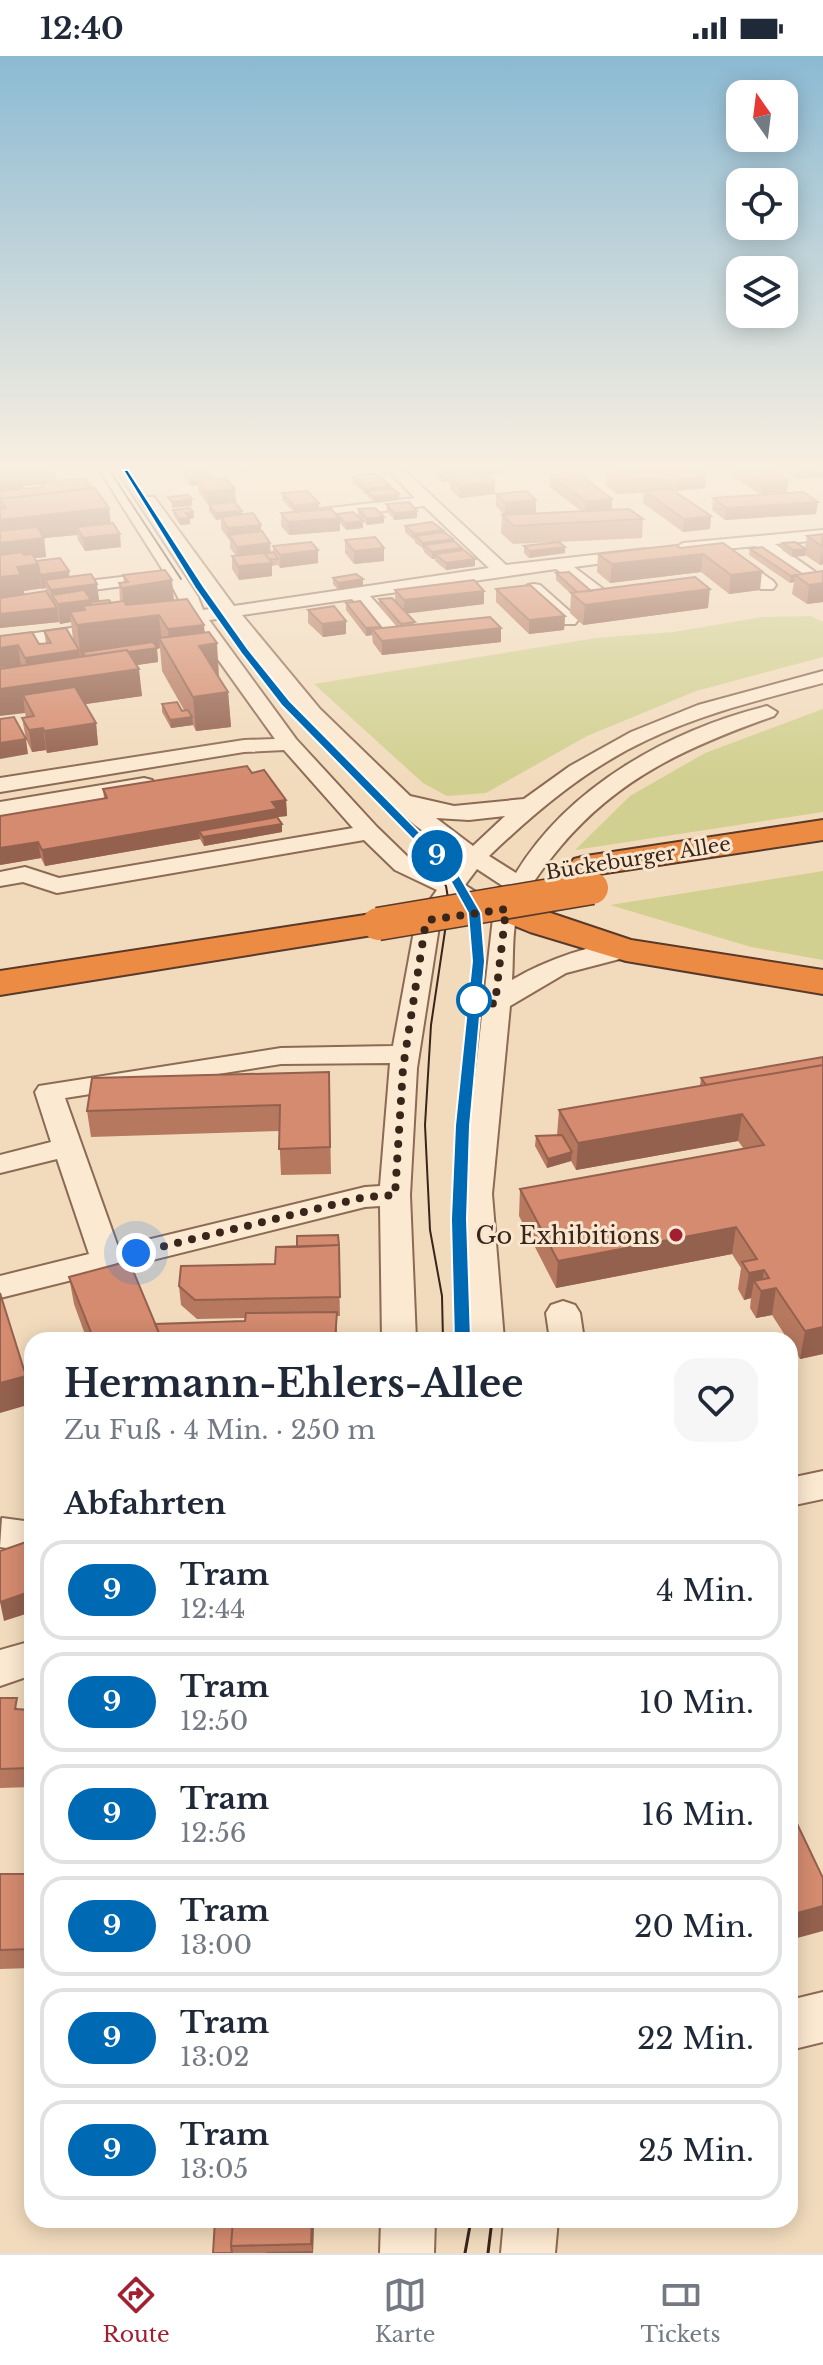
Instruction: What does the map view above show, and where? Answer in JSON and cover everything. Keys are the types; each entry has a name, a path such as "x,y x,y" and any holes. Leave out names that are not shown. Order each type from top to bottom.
{"highway":[{"name":"Bückeburger Allee","path":"376,912 589,877 823,830"},
{"name":"Bückeburger Allee","path":"589,877 823,849"},
{"path":"512,897 551,902 653,943 733,968"},
{"path":"512,897 543,924 626,950 823,982"},
{"path":"0,961 376,912"},
{"path":"0,983 376,912"}],"street":[{"path":"200,574 227,612 331,732 394,795 472,859 512,897"},
{"path":"0,644 484,574"},
{"path":"511,574 569,620"},
{"path":"572,574 601,596"},
{"path":"752,574 767,585"},
{"path":"62,589 174,575 197,617 289,743 403,865 451,887 512,897"},
{"path":"357,593 390,628"},
{"path":"399,1332 396,1184 405,1054 428,920 472,859 530,805 578,771 638,736 705,709 823,677"},
{"path":"486,1332 477,1194 495,1004 512,897 576,814 632,771 695,737 823,696"},
{"path":"0,785 244,746 289,743"},
{"path":"240,769 255,767 249,759 260,747"},
{"path":"1,807 161,782 141,761"},
{"path":"394,795 434,811 463,814 530,805"},
{"path":"0,879 25,874 57,886 369,832"},
{"path":"428,920 512,897"},
{"path":"495,1004 514,989 556,966 574,959 626,950"},
{"path":"107,1261 49,1092 281,1056 314,1042 405,1054"},
{"path":"0,1164 68,1147"},
{"path":"0,1287 365,1197 396,1184"},
{"path":"798,1490 823,1485"},
{"path":"0,1668 24,1660"},
{"path":"798,2023 823,2017"},
{"path":"407,2253 408,2228"},
{"path":"528,2253 530,2228"}],"shaded area":[{"path":"811,616 823,622 823,657 696,691 587,736 486,793 447,796 423,783 314,684 596,638 674,632 762,617"},
{"path":"823,709 823,812 575,850 630,796 705,753"},
{"path":"823,871 823,960 751,947 610,905"}],"building":[{"path":"0,574 21,575 0,577"},
{"path":"91,574 97,584 51,590 45,580"},
{"path":"167,574 172,580 122,588 119,583 128,582 123,575"},
{"path":"356,574 363,579 338,583 333,578"},
{"path":"557,574 571,574 591,591 577,592"},
{"path":"823,574 823,583 809,585 795,575"},
{"path":"695,577 710,589 585,605 571,593"},
{"path":"474,580 484,591 404,600 395,590"},
{"path":"530,585 565,616 529,620 496,589"},
{"path":"84,590 91,600 58,604 52,595"},
{"path":"46,591 57,608 0,614 0,598"},
{"path":"392,598 415,622 401,624 379,599"},
{"path":"187,599 204,625 168,629 159,615 77,625 70,612 85,610 83,606 124,601 126,605"},
{"path":"109,600 111,603 91,605 91,602"},
{"path":"360,601 381,627 366,628 346,603"},
{"path":"334,606 346,621 322,624 308,610"},
{"path":"490,617 501,628 382,641 372,629"},
{"path":"66,628 79,650 25,658 18,645 0,648 0,636 32,632 39,644 51,643 44,631"},
{"path":"209,632 217,643 199,646 228,692 193,697 159,638"},
{"path":"153,642 157,648 85,656 83,652"},
{"path":"127,650 139,669 0,689 0,669"},
{"path":"75,687 96,723 44,731 43,728 29,730 22,718 34,716 23,695"},
{"path":"177,702 182,711 188,710 192,717 170,720 162,704"},
{"path":"14,717 26,739 0,743 0,719"},
{"path":"247,766 252,773 264,770 286,800 272,802 277,809 42,850 38,842 0,848 0,816 107,798 103,789"},
{"path":"277,817 282,824 203,837 199,831"},
{"path":"823,1057 823,1065 706,1085 701,1078"},
{"name":"Go Exhibitions","path":"823,1065 823,1327 805,1331 776,1288 761,1291 754,1281 769,1278 764,1270 749,1273 742,1262 757,1259 736,1227 558,1261 520,1189 764,1145 742,1114 578,1143 559,1110"},
{"path":"329,1072 330,1147 279,1149 280,1105 87,1111 92,1078"},
{"path":"562,1135 572,1152 548,1159 536,1136"},
{"path":"338,1235 339,1245 297,1247 297,1236"},
{"path":"339,1245 340,1297 195,1300 179,1286 181,1266 275,1264 276,1247"},
{"path":"129,1261 159,1332 91,1332 69,1277"},
{"path":"0,1293 24,1377 0,1383"},
{"path":"337,1312 336,1332 158,1332 155,1324 245,1321 246,1313"},
{"path":"24,1543 24,1594 0,1602 0,1551"},
{"path":"0,1698 17,1698 15,1709 24,1710 24,1768 0,1769"},
{"path":"798,1826 823,1878 823,1906 798,1913"},
{"path":"0,1874 24,1874 24,1949 0,1950"},
{"path":"215,2228 232,2228 232,2253 213,2253"},
{"path":"232,2228 312,2228 311,2244 231,2246"}],"tram line":[{"path":"177,574 181,579"},
{"name":"9","path":"191,574 244,651 286,704 451,871 474,913 479,961 463,1126 458,1241 463,1332"},
{"path":"193,574 244,651 286,704 451,871 474,913 479,961 463,1126 458,1241 463,1332"},
{"path":"420,852 446,886 449,904 431,1025 425,1125 430,1230 442,1296 443,1332"},
{"path":"465,2253 470,2228"},
{"path":"488,2253 491,2228"}],"place":[{"name":"Go Exhibitions","path":"676,1235"}],"route":[{"path":"136,1253 365,1197 395,1195 403,1068 425,927 428,920 506,909 495,1004 474,1000"}]}
